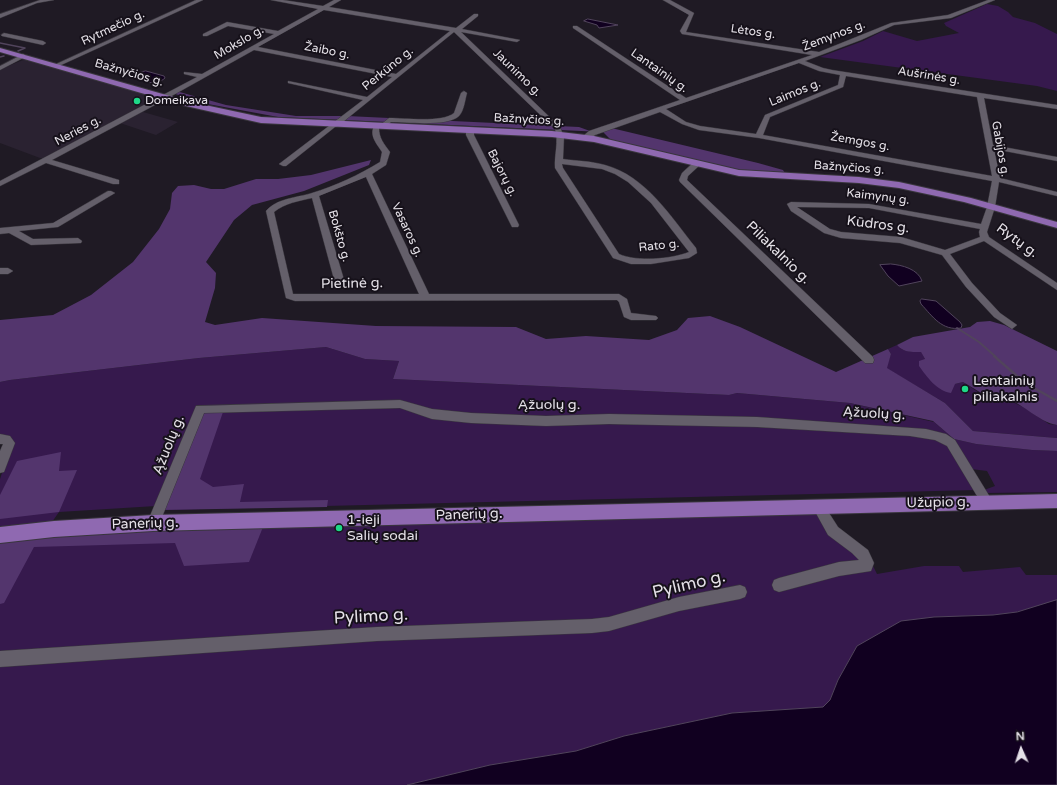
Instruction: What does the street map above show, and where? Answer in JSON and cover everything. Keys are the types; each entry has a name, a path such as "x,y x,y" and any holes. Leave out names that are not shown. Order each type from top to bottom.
{"main road":[{"name":"Bažnyčios g.","path":"0,50 166,97 261,120 334,125 470,130 560,135 586,138 697,164 757,175 852,180 904,186 1057,225"},
{"name":"Užupio g.","path":"818,506 1057,500"},
{"name":"Panerių g.","path":"0,535 54,529 153,523 818,506"}],"street":[{"path":"0,16 36,2 51,0"},
{"name":"Rytmečio g.","path":"57,66 200,0"},
{"name":"Jaunimo g.","path":"274,0 517,40"},
{"name":"Mokslo g.","path":"166,97 338,0"},
{"name":"Lėtos g.","path":"666,0 692,14 683,31 684,33 820,54"},
{"name":"Žemynos g.","path":"685,101 820,54 893,24 949,17 992,0"},
{"name":"Perkūno g.","path":"283,164 476,15"},
{"path":"205,35 227,24 278,33"},
{"name":"Lantainių g.","path":"576,27 685,101"},
{"name":"Jaunimo g.","path":"455,31 555,125 560,135"},
{"path":"594,33 654,72"},
{"path":"4,35 43,43"},
{"name":"Žaibo g.","path":"252,48 397,76"},
{"path":"0,68 23,56"},
{"name":"Aušrinės g.","path":"799,61 821,70 843,74 1057,107"},
{"path":"186,73 202,76"},
{"name":"Laimos g.","path":"759,136 767,116 841,86 843,74"},
{"path":"290,82 369,99"},
{"path":"379,127 389,120 437,120 453,117 456,115 464,93"},
{"path":"688,94 694,98"},
{"name":"Gabijos g.","path":"980,95 996,179 991,207"},
{"name":"Neries g.","path":"0,184 166,97"},
{"name":"Lantainių g.","path":"586,138 592,133 685,101"},
{"name":"Žemgos g.","path":"661,109 684,123 699,128 759,136 996,179 1057,194"},
{"name":"Pietinė g.","path":"379,127 374,131 386,152 382,163 368,173 315,195 286,202 276,206 270,211 289,296 295,298 619,297 624,302 627,315 632,317 653,318"},
{"name":"Bajorų g.","path":"470,130 470,135 515,225"},
{"name":"Rato g.","path":"558,161 604,168 620,174 646,193 693,250 692,253 689,255 662,260 632,261 619,259 562,174 558,161 560,135"},
{"path":"989,146 1057,159"},
{"path":"45,160 116,182"},
{"name":"Piliakalnio g.","path":"697,164 685,174 682,180 869,360"},
{"name":"Vasaros g.","path":"368,173 425,297"},
{"path":"0,231 12,231 47,226 62,222 111,193"},
{"name":"Bokšto g.","path":"315,195 340,283"},
{"name":"Kaimynų g.","path":"807,219 794,209 791,204 869,206 984,227"},
{"name":"Rytų g.","path":"991,207 983,232 985,238 1057,287"},
{"name":"Kūdros g.","path":"807,219 827,231 834,233 901,240 945,253"},
{"path":"12,231 31,242 78,241"},
{"path":"985,238 945,253 969,285 997,314 1012,325"},
{"name":"Ąžuolų g.","path":"153,523 200,409 340,405 400,404 432,414 471,418 546,421 609,419 757,422 910,431 933,434 951,443 987,502"},
{"path":"0,439 6,439 9,443 0,468"},
{"path":"779,585 839,569 866,566 867,563 863,555 833,531 818,506"},
{"name":"Pylimo g.","path":"0,659 377,634 592,626 609,624 678,604 740,592"}],"shaded area":[{"path":"987,4 998,6 1013,17 1035,23 1057,34 1057,91 1037,86 820,57 863,41 883,31 917,41 959,33 946,26 944,23"},
{"path":"588,19 618,25 599,28 597,25 584,21"},
{"path":"26,59 165,100 143,112 178,122 156,135 120,123 51,159 40,158 0,143 0,69"},
{"path":"146,71 164,76 165,78 161,81 153,83 132,76"},
{"path":"176,91 226,105 296,116 347,116 579,127 590,131 603,126 758,163 783,170 786,175 740,171 611,140 603,132 278,117 208,104 172,93"},
{"path":"371,160 369,165 304,191 252,205 234,220 206,262 216,273 215,288 205,322 215,325 262,318 376,326 516,327 546,339 586,336 649,340 677,330 688,318 710,316 740,327 836,372 888,349 891,354 887,368 945,403 973,431 1057,438 1057,451 976,444 954,439 933,421 850,403 737,393 729,395 393,379 399,361 365,359 326,347 199,358 0,382 0,320 53,315 91,295 133,262 159,229 170,209 172,193 178,186 194,185 211,189 224,189 256,179 278,179 311,175"},
{"path":"891,264 909,268 917,273 922,281 899,286 888,276 880,265"},
{"path":"922,299 936,301 960,322 962,325 961,328 948,327 938,322 921,304 920,301"},
{"path":"990,321 1004,325 1057,351 1057,425 1043,420 1008,399 1001,398 993,400 963,382 955,384 951,393 946,392 933,383 919,366 919,361 925,359 921,352 905,351 897,345 913,337 970,327 977,322"},
{"path":"897,345 905,351 921,351 925,359 955,384 963,382 978,392 1004,398 1023,407 1049,424 1057,425 1057,438 973,431 945,403 886,368 891,354 888,349"},
{"path":"326,347 365,359 399,361 393,379 729,395 737,393 850,403 934,422 954,439 935,433 434,412 409,404 198,406 156,506 59,512 52,522 0,530 0,479 12,442 11,437 0,436 0,382 199,358"},
{"path":"398,405 433,415 686,423 936,437 946,443 977,490 162,510 202,413"},
{"path":"223,412 200,479 213,487 244,484 240,502 328,500 327,507 162,510 202,413"},
{"path":"954,439 976,444 1057,451 1057,492 986,493 984,490 995,486 987,471 971,469"},
{"path":"61,452 59,471 77,470 59,512 0,519 0,495 17,461"},
{"path":"827,514 836,531 867,554 877,574 924,566 959,566 963,572 1020,567 1026,575 1057,575 1057,600 1017,612 993,615 934,617 857,646 838,680 830,700 823,707 732,713 624,736 576,751 490,765 407,785 0,785 0,541 380,521"},
{"path":"263,527 249,562 184,566 175,543 34,547 4,603 0,604 0,541 109,532"},
{"path":"1057,600 1057,785 407,785 490,765 576,751 624,736 732,713 823,707 830,700 838,680 857,646 901,621 934,617 993,615 1017,612"}],"waterway":[{"path":"0,43 25,48 18,51"},
{"path":"0,57 4,56"},
{"path":"957,328 979,342 996,357"},
{"path":"994,356 1025,383 1057,401"}],"place":[{"name":"Domeikava","path":"137,101"},
{"name":"Lentainių piliakalnis","path":"965,389"},
{"name":"1-ieji Salių sodai","path":"339,528"}]}
